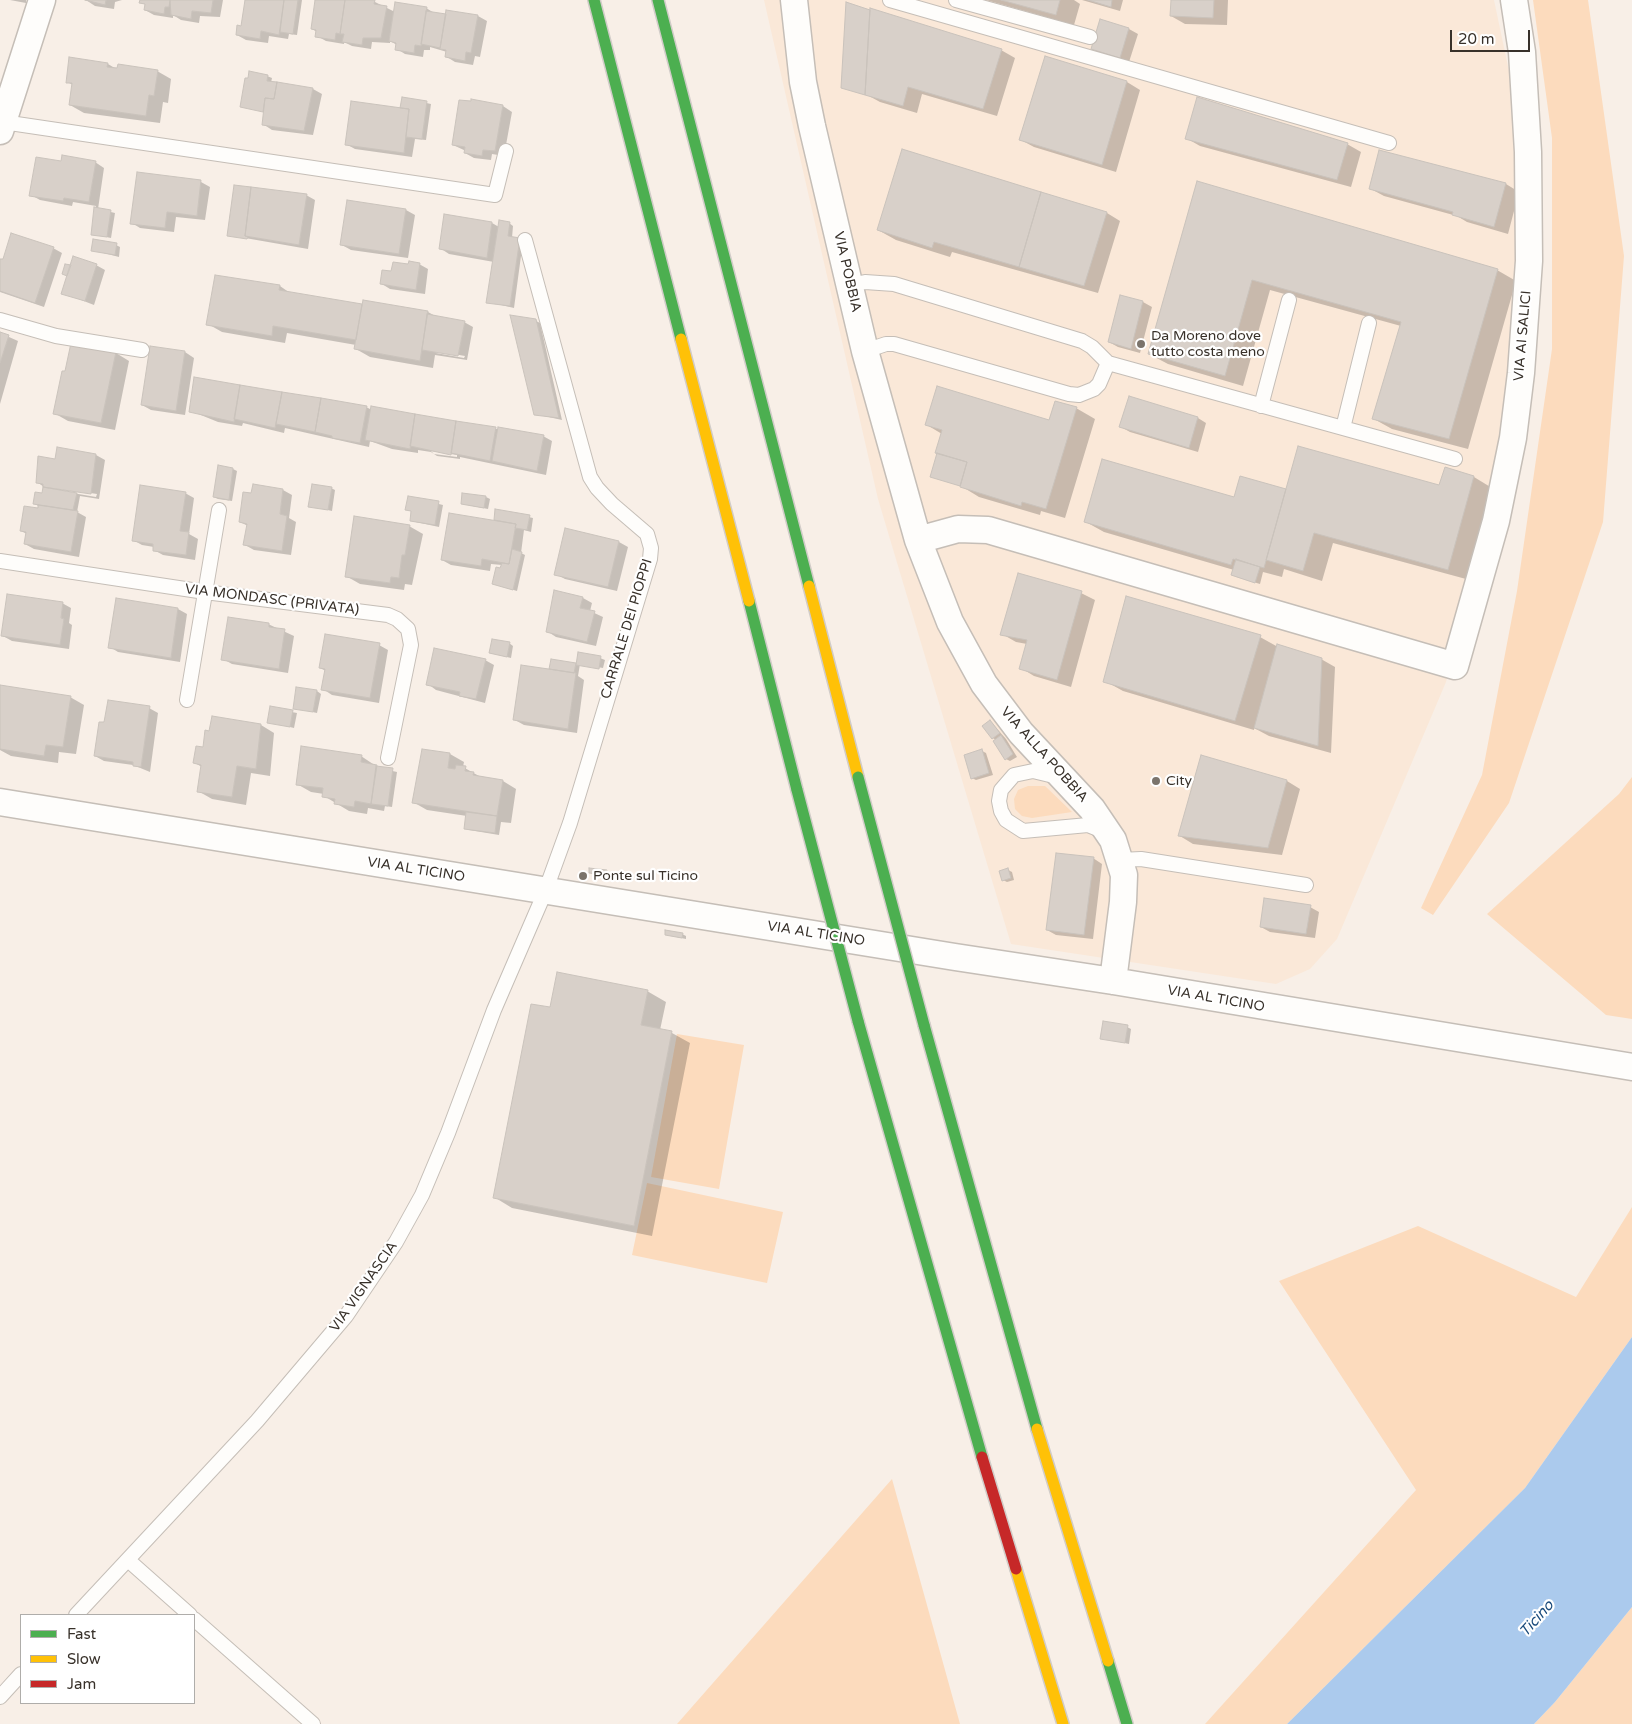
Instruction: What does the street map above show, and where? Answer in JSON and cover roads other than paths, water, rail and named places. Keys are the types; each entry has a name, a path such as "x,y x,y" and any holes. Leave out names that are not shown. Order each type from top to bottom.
{"highway":[{"path":"594,0 858,1021 956,1369 1063,1724"},
{"path":"658,0 858,778 924,1025 1004,1317 1063,1517 1128,1724"},
{"path":"665,0 683,96"}],"street":[{"path":"1,127 42,0"},
{"name":"VIA POBBIA","path":"794,0 803,82 866,351 918,540"},
{"name":"VIA AI SALICI","path":"918,540 958,529 988,530 1455,666 1496,521 1513,438 1521,373 1529,261 1528,152 1522,52 1514,0"},
{"name":"VIA ALLA POBBIA","path":"918,540 932,581 966,656 1003,711 1092,809 1117,850 1124,875 1123,902 1113,981"},
{"name":"VIA AL TICINO","path":"0,802 545,892 1113,981 1632,1067"}],"lane":[{"path":"890,0 1389,142"},
{"path":"956,0 1090,38"},
{"path":"1,127 495,195 506,151"},
{"name":"CARRALE DEI PIOPPI","path":"525,240 584,463 597,488 647,534 651,548 650,559 570,823 545,892"},
{"path":"850,285 865,282 894,284 1082,341 1092,347 1108,363 1454,459"},
{"path":"1261,406 1289,300"},
{"path":"0,320 56,336 142,350"},
{"path":"1343,428 1369,323"},
{"path":"866,351 886,344 894,344 1069,394 1079,395 1094,390 1099,384 1108,363"},
{"path":"187,700 219,510"},
{"name":"VIA MONDASC (PRIVATA)","path":"0,561 205,592 388,615 404,624 411,636 388,758"},
{"path":"1063,778 1032,771 1014,775 1001,790 999,801 1001,811 1006,820 1023,831 1088,825 1097,827 1117,850 1141,859 1306,885"},
{"name":"VIA VIGNASCIA","path":"77,1614 258,1421 346,1316 396,1242 422,1195 494,1010 545,892"},
{"path":"128,1560 189,1614"},
{"path":"195,1620 313,1724"},
{"path":"0,1697 20,1675"}],"water":[{"name":"Ticino","path":"1632,1337 1632,1607 1555,1702 1534,1724 1287,1724 1525,1488"}],"place":[{"name":"Da Moreno dove tutto costa meno","path":"1141,344"},
{"name":"City","path":"1156,781"},
{"name":"Ponte sul Ticino","path":"583,876"}]}
